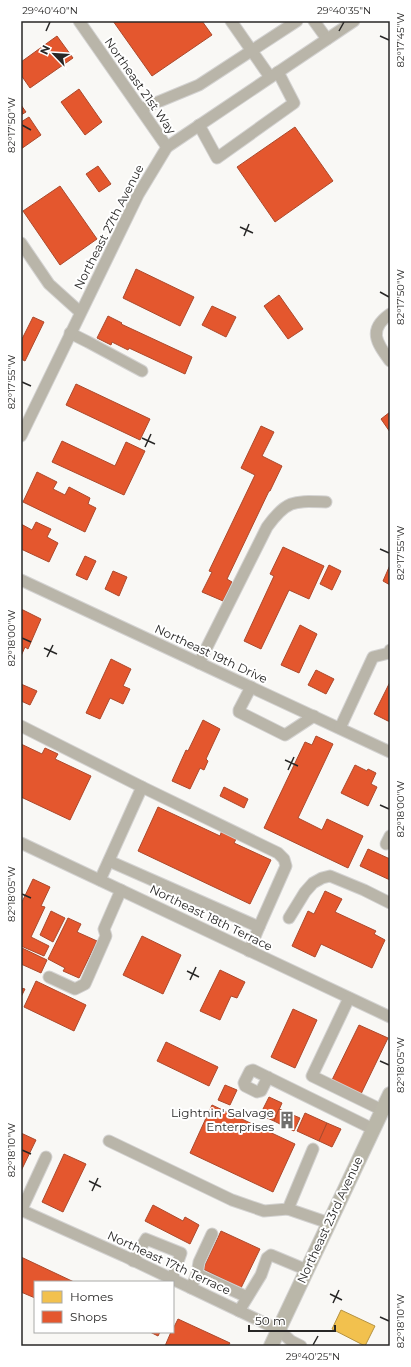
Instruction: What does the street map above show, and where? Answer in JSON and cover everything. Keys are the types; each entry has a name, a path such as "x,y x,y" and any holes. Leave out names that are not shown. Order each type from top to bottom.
{"main road":[{"name":"Northeast 23rd Avenue","path":"271,1346 390,1094"}],"street":[{"name":"Northeast 21st Way","path":"79,21 167,147"},
{"path":"199,125 217,158 294,102 274,74 252,50 231,21"},
{"path":"141,110 199,85 297,21"},
{"path":"314,21 327,39"},
{"name":"Northeast 27th Avenue","path":"21,436 138,195 167,147 354,21"},
{"path":"21,243 49,284 80,312"},
{"path":"390,314 379,324 376,336 379,345 390,361"},
{"path":"70,333 142,372"},
{"path":"199,662 267,527 275,516 284,508 298,501 326,502"},
{"name":"Northeast 19th Drive","path":"21,580 390,752"},
{"path":"340,728 373,658 388,653 390,650"},
{"path":"251,687 239,712 285,735 314,716"},
{"path":"21,726 278,853 284,859 286,866 249,951"},
{"path":"100,880 142,787"},
{"name":"Northeast 18th Terrace","path":"21,843 390,1017"},
{"path":"109,862 259,927"},
{"path":"289,918 305,892 313,883 330,876 390,902"},
{"path":"49,977 75,989 85,984 106,936 104,929 121,890"},
{"path":"349,998 312,1076 382,1110"},
{"path":"268,1077 373,1129"},
{"path":"109,1141 232,1200 264,1211 288,1208 329,1223"},
{"path":"288,1208 313,1149"},
{"path":"21,1210 46,1157"},
{"name":"Northeast 17th Terrace","path":"21,1210 279,1330 291,1341 301,1346"},
{"path":"191,1288 197,1274 199,1262 212,1234"},
{"path":"133,1261 146,1239 180,1253 172,1279"},
{"path":"239,1311 260,1274 267,1258 271,1255 307,1270"},
{"path":"197,1274 247,1297"}],"building: Homes":[{"path":"341,1310 375,1326 365,1346 332,1329"}],"building: Shops":[{"path":"113,21 202,21 212,35 152,76"},
{"path":"57,36 73,58 30,88 21,75 21,62"},
{"path":"79,89 102,122 85,135 61,102"},
{"path":"21,105 26,112 21,115"},
{"path":"29,117 41,135 21,149 21,122"},
{"path":"295,127 333,181 275,222 237,167"},
{"path":"98,166 111,184 99,192 86,174"},
{"path":"60,186 97,239 60,265 23,211"},
{"path":"136,269 194,297 180,326 123,298"},
{"path":"279,295 303,329 288,339 264,306"},
{"path":"212,306 236,317 226,337 202,325"},
{"path":"108,316 122,323 121,324 192,357 185,374 129,348 128,350 112,342 111,345 97,338"},
{"path":"33,317 44,322 25,361 21,359 21,341"},
{"path":"76,384 150,419 140,440 66,405"},
{"path":"390,412 390,432 381,419"},
{"path":"261,426 274,432 262,456 282,466 227,579 232,582 223,601 202,592 212,572 209,571 255,475 241,468"},
{"path":"62,441 115,466 126,442 145,451 124,495 52,462"},
{"path":"37,472 57,482 53,489 65,495 69,487 90,498 88,504 96,508 85,532 23,502"},
{"path":"36,522 51,529 47,537 58,543 49,562 21,549 21,524 32,530"},
{"path":"283,547 324,566 309,599 289,590 261,649 244,641 274,576 270,574"},
{"path":"85,556 96,561 87,580 76,575"},
{"path":"329,565 341,571 332,590 320,584"},
{"path":"390,565 390,585 383,581"},
{"path":"113,571 127,577 119,596 105,589"},
{"path":"21,609 41,619 28,649 25,647 21,656"},
{"path":"300,625 317,634 299,673 281,665"},
{"path":"111,659 131,669 123,686 130,689 123,704 110,698 100,719 86,713"},
{"path":"316,670 334,679 326,694 308,685"},
{"path":"390,682 390,722 374,714"},
{"path":"21,684 37,691 30,705 21,701"},
{"path":"203,720 220,729 206,759 208,761 204,770 200,768 190,789 172,781 186,750 188,751"},
{"path":"316,736 333,744 298,818 322,830 327,819 363,836 348,868 264,828 305,742 312,745"},
{"path":"21,744 42,754 45,748 58,754 55,759 91,776 70,820 21,797"},
{"path":"355,765 367,771 368,769 376,773 371,784 377,787 368,806 341,793"},
{"path":"224,787 248,799 244,808 220,796"},
{"path":"158,807 220,836 222,830 237,837 234,843 271,860 250,904 138,851"},
{"path":"368,849 390,859 390,880 360,866"},
{"path":"33,879 50,887 41,906 45,907 31,937 49,946 44,956 21,946 21,904"},
{"path":"325,891 342,899 335,912 376,931 374,934 385,940 372,968 321,944 315,957 292,946 308,911 314,914"},
{"path":"51,911 65,918 53,942 40,935"},
{"path":"68,918 81,924 77,932 97,941 79,978 63,971 65,968 48,959"},
{"path":"142,936 181,955 163,994 123,975"},
{"path":"22,948 47,960 41,973 21,964"},
{"path":"220,970 245,982 237,998 231,996 220,1020 200,1011"},
{"path":"36,981 86,1005 74,1031 24,1007"},
{"path":"21,988 25,989 21,997"},
{"path":"293,1009 317,1020 295,1068 271,1057"},
{"path":"359,1025 388,1038 360,1096 331,1082"},
{"path":"166,1042 218,1067 209,1086 157,1061"},
{"path":"225,1085 237,1090 230,1105 218,1100"},
{"path":"269,1097 282,1103 274,1121 260,1115"},
{"path":"212,1105 295,1144 273,1192 190,1153"},
{"name":"Lightnin' Salvage Enterprises","path":"279,1109 300,1118 294,1131 274,1121"},
{"path":"305,1113 327,1123 319,1141 297,1131"},
{"path":"327,1123 341,1129 332,1147 319,1141"},
{"path":"21,1133 36,1140 21,1171"},
{"path":"64,1154 86,1164 63,1212 42,1202"},
{"path":"153,1205 183,1221 185,1217 199,1225 190,1244 145,1221"},
{"path":"221,1231 260,1249 241,1288 203,1269"},
{"path":"21,1257 72,1281 34,1281 34,1298 21,1292"},
{"path":"178,1319 230,1343 228,1346 165,1346 171,1333 174,1333 174,1327"},
{"path":"152,1333 160,1333 158,1336"}],"place":[{"name":"Lightnin' Salvage Enterprises","path":"287,1120"}]}
